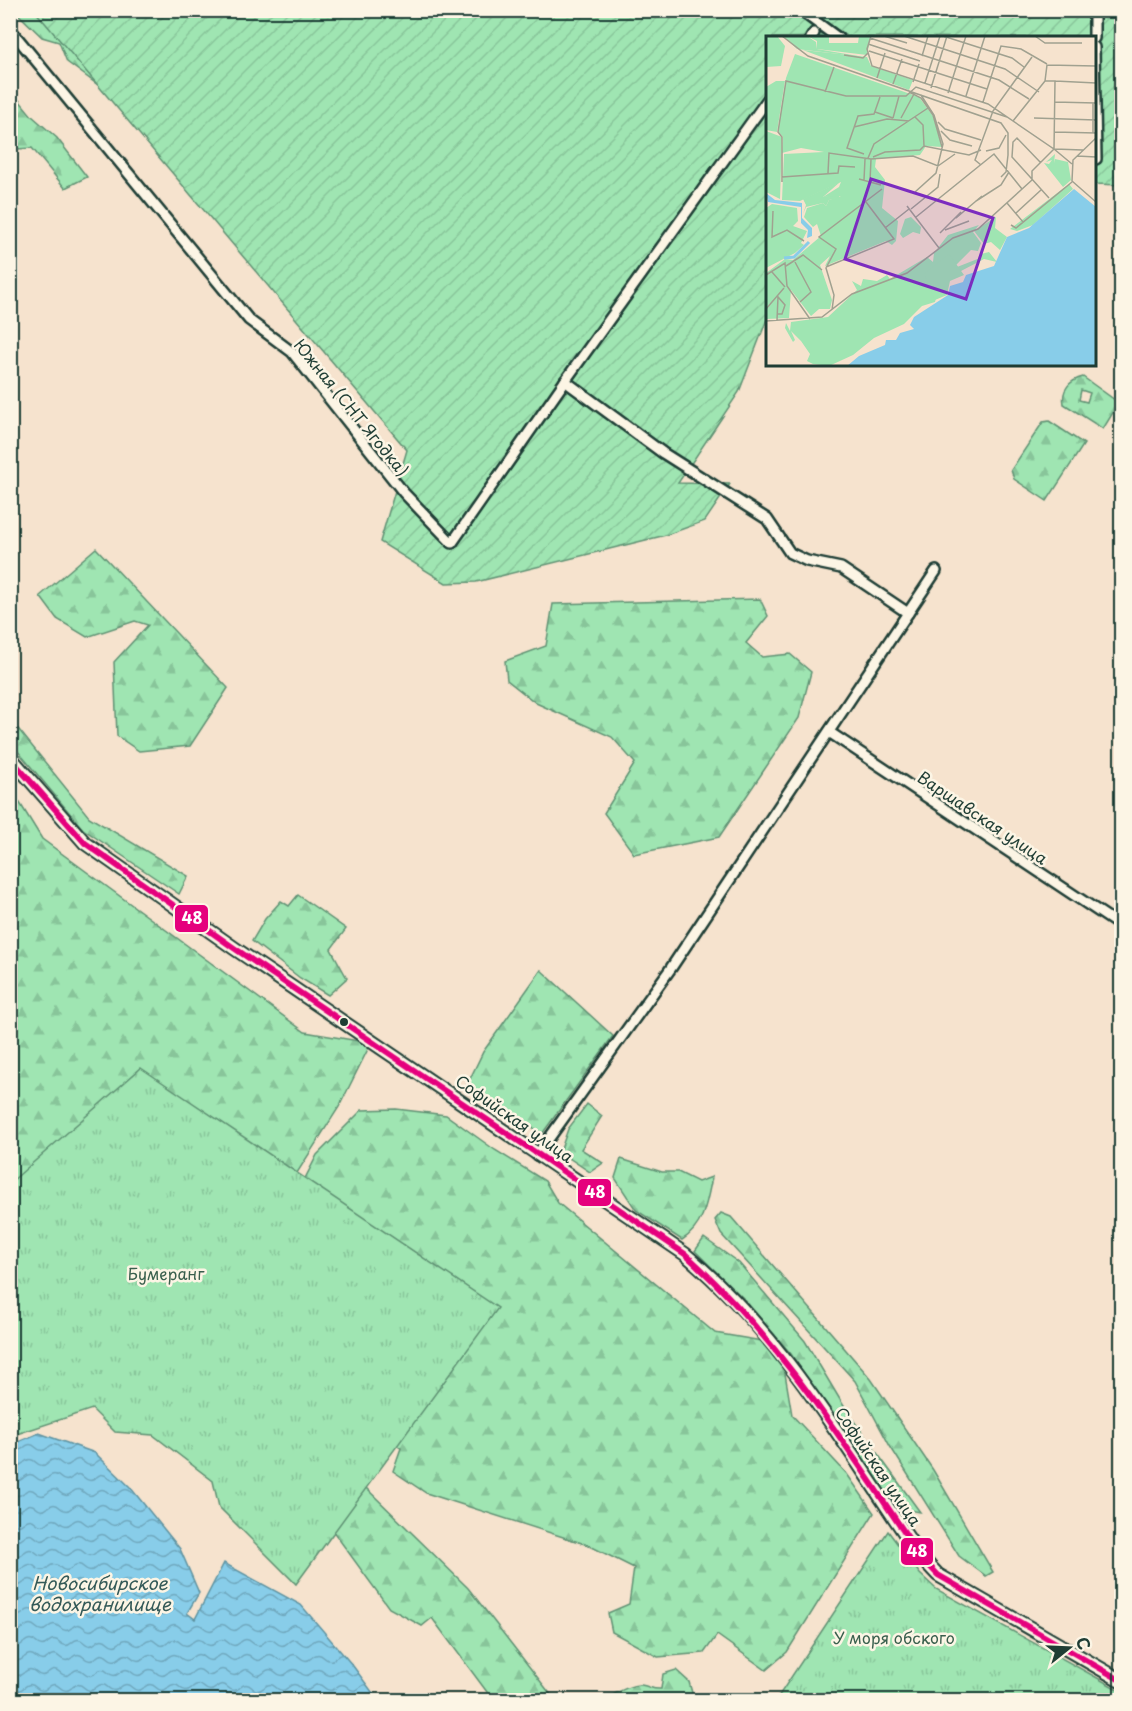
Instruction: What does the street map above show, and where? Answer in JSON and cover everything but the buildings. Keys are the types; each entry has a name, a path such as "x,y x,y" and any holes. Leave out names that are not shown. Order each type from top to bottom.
{"main road":[{"name":"Софийская улица","path":"10,757 85,843 537,1155 665,1239 719,1283 749,1314 801,1379 921,1557 938,1575 1122,1681"}],"street":[{"path":"800,10 835,36"},
{"path":"1094,10 1094,36"},
{"name":"Южная (СНТ Ягодка)","path":"10,29 249,320 271,339 292,352 404,493 452,543 565,381"},
{"path":"766,102 565,381 663,453 767,519 790,553 807,561 841,568 908,613"},
{"path":"537,1155 671,968 936,571"},
{"name":"Варшавская улица","path":"828,732 1122,927"}],"green space":[{"path":"794,10 831,36 766,36 766,322 739,392 678,483 730,484 705,521 666,535 476,582 446,583 380,542 407,450 35,11"},
{"path":"15,11 99,11 98,85 67,62 59,42 42,37"},
{"path":"810,11 1121,11 1121,185 1096,184 1096,36 847,36"},
{"path":"10,89 32,116 57,138 87,177 65,188 32,148 17,149 11,155"},
{"path":"1083,377 1119,403 1103,429 1064,404 1065,390 1078,378","holes":["1081,390 1090,393 1087,402 1079,400"]},
{"path":"1049,421 1084,444 1047,501 1014,479 1011,470 1043,422"},
{"path":"96,548 228,688 190,746 139,751 117,736 114,662 148,625 135,621 87,637 57,619 40,596"},
{"path":"760,599 768,616 746,643 762,657 790,654 811,672 799,718 719,837 634,854 604,813 635,763 612,737 536,703 507,680 505,661 546,646 553,604"},
{"path":"11,720 89,817 188,876 179,894 83,829 11,743"},
{"path":"10,787 42,839 305,1032 371,1043 339,1107 276,1206 11,1310"},
{"path":"298,895 346,929 331,949 347,978 328,995 300,978 252,941 265,919 281,901 289,906"},
{"path":"541,970 613,1036 542,1134 467,1085 483,1052"},
{"name":"Бумеранг","path":"141,1068 498,1308 296,1584 219,1507 213,1481 153,1435 115,1432 92,1409 11,1436 11,1182"},
{"path":"587,1104 602,1116 581,1149 603,1163 590,1172 560,1152 568,1129"},
{"path":"396,1109 446,1115 495,1150 545,1181 558,1203 715,1333 780,1344 792,1415 847,1474 874,1513 787,1652 766,1670 717,1635 704,1653 658,1657 612,1632 608,1613 629,1604 634,1568 588,1545 426,1493 393,1471 401,1448 318,1397 364,1486 468,1588 555,1700 493,1700 432,1618 422,1626 389,1608 330,1527 290,1208 317,1155 362,1110"},
{"path":"621,1159 662,1172 678,1172 698,1182 712,1177 700,1221 682,1240 636,1210 615,1178"},
{"path":"721,1213 731,1217 871,1379 933,1470 993,1572 986,1576 959,1556 890,1446 855,1381 721,1234 715,1220"},
{"path":"704,1238 739,1263 805,1341 848,1413 920,1512 893,1507 791,1354 744,1299 695,1251"},
{"name":"У моря обского","path":"888,1531 920,1574 936,1589 1121,1691 1121,1700 776,1700"},
{"path":"676,1670 689,1682 694,1700 603,1700 636,1685 661,1689 663,1674"}],"water":[{"name":"Новосибирское водохранилище","path":"39,1433 95,1453 130,1487 180,1549 199,1593 187,1613 195,1619 224,1563 301,1605 353,1666 378,1700 11,1700 11,1445"}],"transit line":[{"name":"48","path":"10,758 85,843 234,948 685,1254 721,1288 784,1361 840,1437 921,1557 938,1575 1122,1681"}]}
